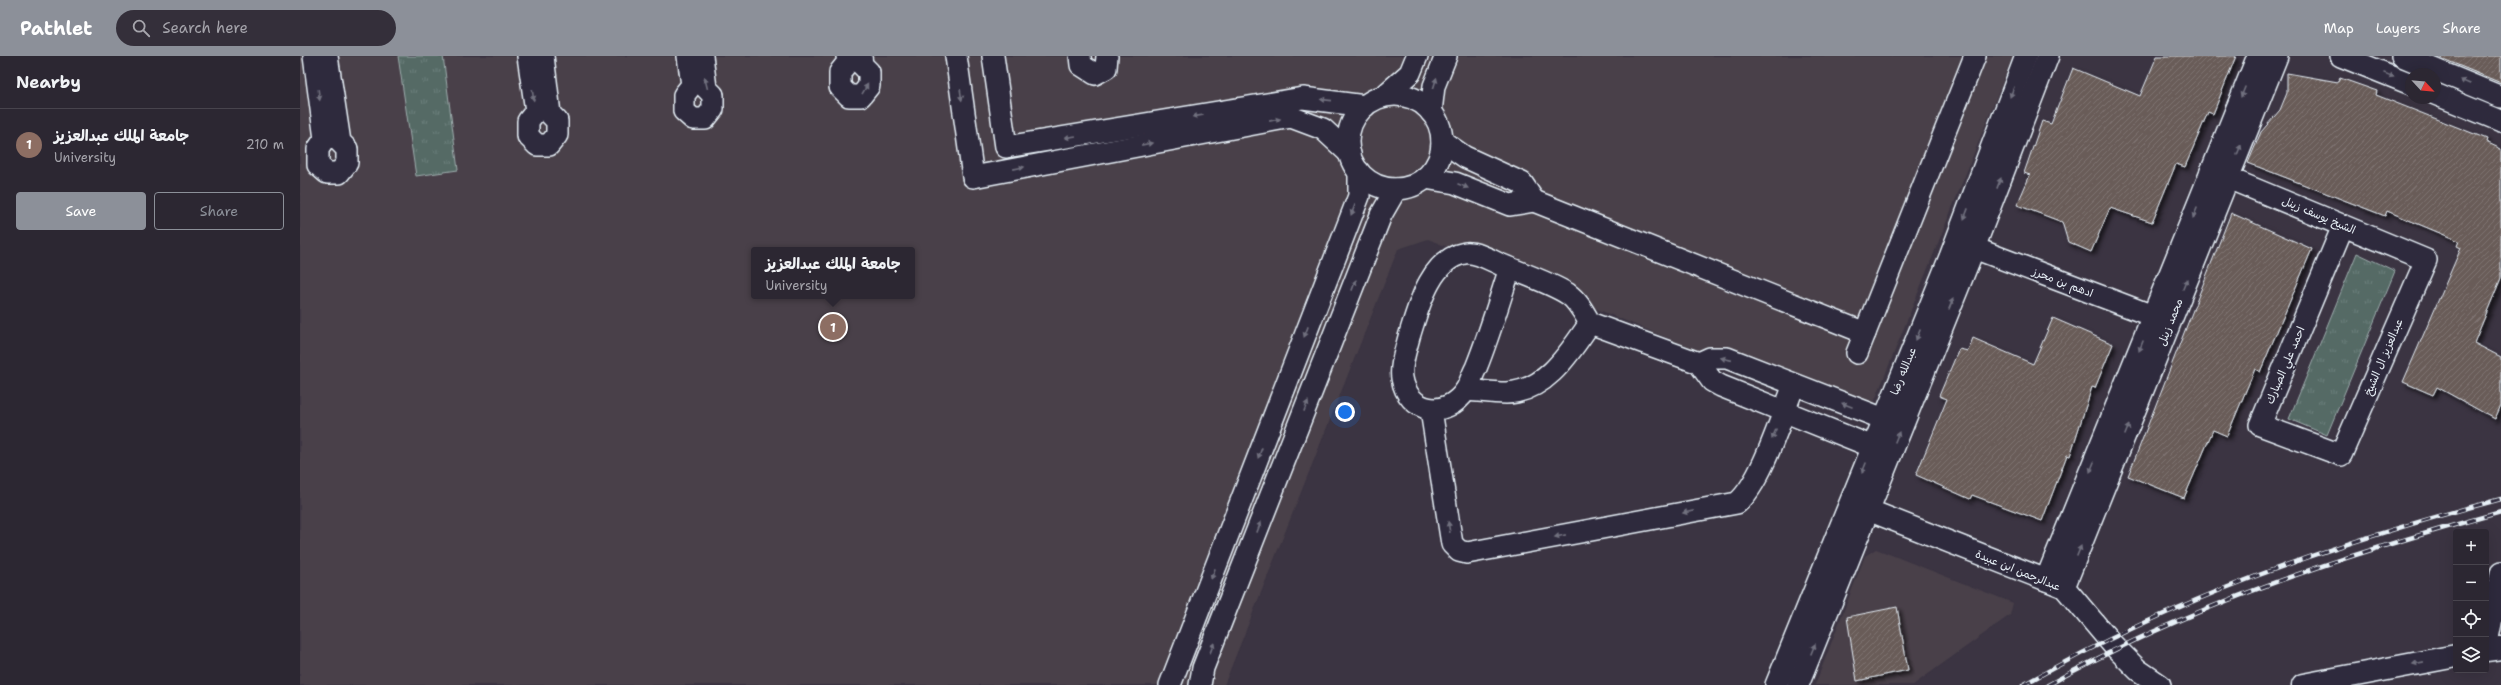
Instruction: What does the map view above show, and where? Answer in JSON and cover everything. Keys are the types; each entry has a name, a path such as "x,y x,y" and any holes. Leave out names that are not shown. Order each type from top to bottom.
{"main road":[{"path":"2489,649 2501,648"},
{"path":"2303,685 2453,657"}],"street":[{"path":"314,56 326,139 318,149 318,165 327,173 339,173 347,163 347,149 340,142 327,56"},
{"path":"528,56 536,111 528,121 528,136 537,145 549,145 557,135 557,121 550,114 543,56"},
{"path":"688,56 692,85 684,95 684,111 693,119 705,119 713,109 713,95 706,88 702,56"},
{"path":"847,56 848,62 840,72 840,88 849,96 861,96 869,86 869,72 862,65 861,56"},
{"path":"956,56 973,177 1291,117 1323,129 1350,154 1359,172 1376,185 1396,189 1416,184 1425,178 1438,161 1442,141 1440,130 1431,112 1414,99 1394,95 1384,96"},
{"path":"993,56 1006,148 1303,98 1365,106"},
{"path":"1080,56 1081,64 1095,74 1106,68 1107,56"},
{"path":"1350,154 1349,133 1358,114 1365,106 1384,96 1410,73 1417,56"},
{"path":"1431,112 1434,86 1446,56"},
{"path":"1857,353 1976,56"},
{"name":"عبدالله رضا","path":"1776,685 1950,257 2026,56"},
{"name":"عبدالله رضا","path":"1798,685 1974,248 2048,56"},
{"name":"محمد زينل","path":"2055,584 2220,174 2258,56"},
{"name":"محمد زينل","path":"2055,584 2153,316 2277,56"},
{"path":"2341,56 2405,82"},
{"path":"2402,56 2501,98"},
{"path":"2441,96 2501,121"},
{"path":"1442,141 1465,157 1522,183 1534,202"},
{"path":"1170,685 1359,196 1359,172"},
{"name":"الشيخ يوسف زينل","path":"2220,174 2426,260"},
{"path":"1425,178 1455,183 1510,205 1534,202 1866,333"},
{"path":"1200,685 1203,668 1381,215 1396,189"},
{"name":"احمد علي الصبارك","path":"2341,455 2260,425 2343,226"},
{"name":"ادهم بن محرز","path":"1974,248 2153,316"},
{"path":"1510,268 1480,357 1466,390 1457,400 1443,409 1431,410 1417,403 1406,392 1402,377 1405,350 1420,299 1436,274 1456,255 1467,252 1510,268 1568,295 1577,303 1590,323 1699,363 1712,381 1873,447"},
{"name":"عبدالعزيز ال الشيخ","path":"2341,455 2426,260"},
{"path":"1466,390 1507,393 1528,387 1549,376 1590,323"},
{"path":"1699,363 1710,358 1727,358 1884,419"},
{"path":"1431,410 1452,544 1459,551 1467,553 1737,504 1745,497 1754,481 1794,385"},
{"name":"عبدالرحمن ابن عبيدة","path":"1868,510 2055,584 2138,670 2160,685"},
{"path":"2488,637 2501,573"}],"shaded area":[{"path":"300,56 2013,56 1873,405 1856,416 1428,239 1398,249 1224,685 300,685"},
{"path":"1876,549 2013,603 2010,615 1913,685 1815,685 1865,556"}],"green space":[{"path":"398,56 443,56 458,170 416,176"},
{"path":"2357,253 2395,271 2327,435 2289,419"}],"building":[{"path":"2157,56 2236,56 2213,114 2208,112 2185,167 2176,164 2152,222 2110,208 2091,252 2068,242 2062,222 2017,205 2030,175 2024,173 2042,121 2051,124 2073,68 2140,96"},
{"path":"2436,56 2501,56 2501,83"},
{"path":"2287,73 2338,82 2340,78 2377,91 2376,95 2487,139 2486,142 2501,149 2501,278 2474,343 2501,357 2501,405 2495,419 2437,387 2433,395 2403,382 2461,248 2457,246 2459,241 2387,211 2385,216 2248,163 2261,132 2280,110 2287,93"},
{"path":"2231,213 2312,249 2260,372 2255,369 2227,436 2213,430 2184,498 2128,476"},
{"path":"2053,318 2113,344 2095,388 2092,387 2070,456 2067,455 2042,521 1972,495 1970,499 1916,475 1947,399 1939,396 1959,349 1968,351 1973,338 2033,364"},
{"path":"1897,607 1908,670 1857,681 1847,617"}],"railway":[{"path":"2023,685 2080,654 2138,626 2256,576 2376,535 2501,499"},
{"path":"2048,685 2102,656 2212,606 2384,546 2501,512"}],"place":[{"name":"جامعة الملك عبدالعزيز","path":"833,327"}]}
